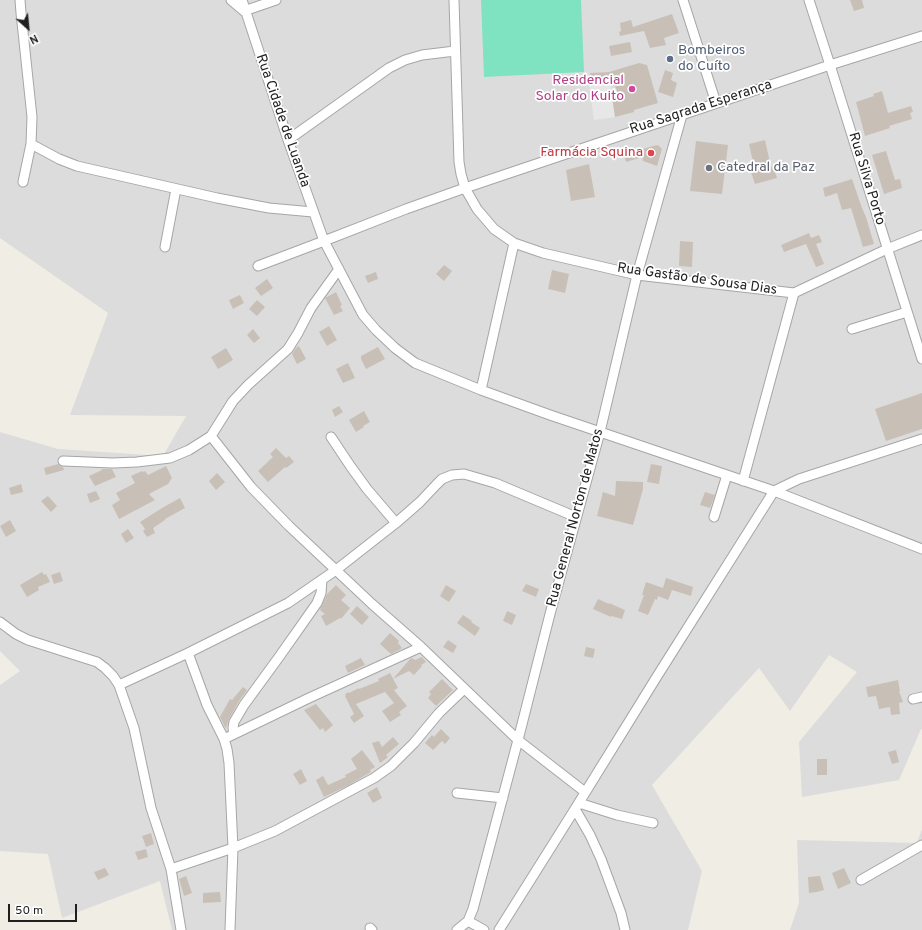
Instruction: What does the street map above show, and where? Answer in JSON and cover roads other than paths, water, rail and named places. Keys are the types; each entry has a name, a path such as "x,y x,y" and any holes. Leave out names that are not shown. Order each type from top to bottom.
{"street":[{"path":"20,0 32,117 31,144 23,182"},
{"path":"231,0 244,11 276,0"},
{"name":"Rua Cidade de Luanda","path":"242,0 288,140 324,241 363,315 395,348 415,363 481,390 774,491 922,549"},
{"name":"Rua Gastão de Sousa Dias","path":"454,0 459,162 461,174 465,188 477,209 494,229 514,243 542,254 637,275 794,293 887,249 922,235"},
{"path":"683,0 716,103"},
{"name":"Rua Silva Porto","path":"809,0 922,359"},
{"name":"Rua Sagrada Esperança","path":"258,266 465,188 682,114 922,36"},
{"path":"288,140 389,68 405,60 422,55 455,51"},
{"name":"Rua General Norton de Matos","path":"468,921 503,798 550,614 600,432 637,275 682,114"},
{"path":"31,144 59,159 77,166 217,198 269,208 313,212"},
{"path":"165,247 176,189"},
{"path":"481,390 514,243"},
{"path":"63,461 129,462 170,458 189,450 211,436 233,401 248,385 288,349 311,308 339,269"},
{"path":"743,481 794,293"},
{"path":"852,329 907,312"},
{"path":"211,436 251,487 289,526 518,740 585,792"},
{"path":"331,437 350,467 396,523"},
{"path":"499,930 774,491 799,479 922,439"},
{"path":"119,685 188,653 288,603 336,570 396,523 420,502 442,479 452,475 464,474 496,483 576,517"},
{"path":"714,517 727,475"},
{"path":"234,734 234,722 244,705 317,603 321,593 322,580"},
{"path":"0,622 16,634 28,640 97,662 113,676 119,685 134,728 151,808 171,869 181,930"},
{"path":"224,739 420,647"},
{"path":"188,653 207,705 224,739 227,749 233,848 230,930"},
{"path":"171,869 233,848 275,831 374,778 391,766 414,743 439,712 464,689"},
{"path":"457,793 503,798"},
{"path":"577,806 653,823"},
{"path":"577,806 601,859 621,913 625,930"},
{"path":"861,880 922,845"},
{"path":"457,930 468,921 484,930"}],"place":[{"name":"Bombeiros do Cuíto","path":"670,59"},
{"name":"Residencial Solar do Kuito","path":"632,89"},
{"name":"Farmácia Squina","path":"651,153"},
{"name":"Catedral da Paz","path":"709,168"}]}
